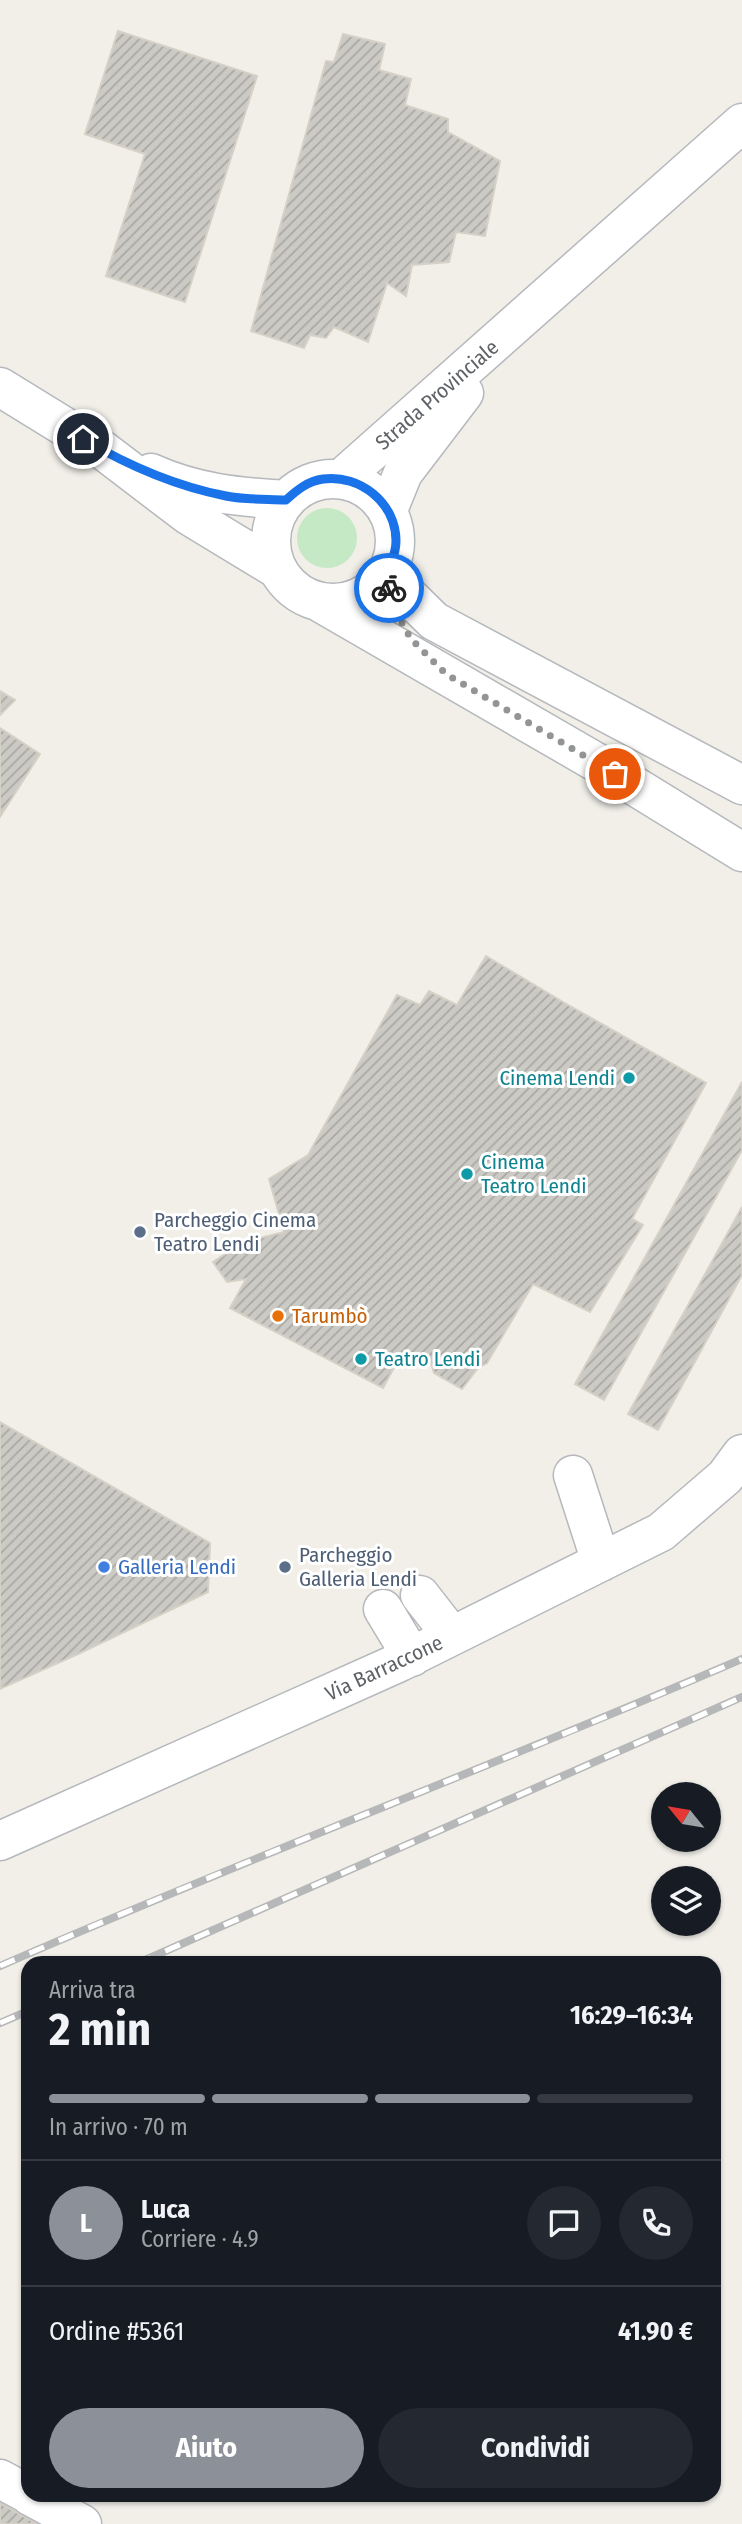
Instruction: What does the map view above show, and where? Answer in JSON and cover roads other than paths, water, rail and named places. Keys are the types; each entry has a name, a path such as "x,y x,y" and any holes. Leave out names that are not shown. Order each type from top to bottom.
{"street":[{"path":"503,337 742,123"},
{"name":"Strada Provinciale","path":"342,478 503,337"},
{"name":"Strada Provinciale","path":"388,510 403,472 456,405 503,337"},
{"path":"0,387 104,451 188,515 277,569"},
{"path":"104,451 165,480 227,496 286,500"},
{"path":"321,603 341,603 359,598 374,588 387,574 396,542 388,510 376,495 360,484 342,478 321,479 302,486 286,500 276,515 271,533 271,551 277,569 288,584 303,596 321,603 446,674 742,852"},
{"path":"387,574 393,607 411,639 446,674"},
{"path":"387,574 434,621 742,785"},
{"name":"Via Barraccone","path":"0,1841 412,1657 661,1532 725,1477 742,1454"},
{"path":"573,1475 601,1562"},
{"path":"420,1595 452,1636"},
{"path":"383,1609 412,1657"},
{"path":"0,2479 21,2491"},
{"path":"42,2502 82,2524"}],"railway":[{"path":"24,1956 742,1659"},
{"path":"154,1956 742,1697"},
{"path":"0,1966 21,1957"},
{"path":"0,2023 21,2014"}],"place":[{"name":"Cinema Lendi","path":"629,1078"},
{"name":"Cinema Teatro Lendi","path":"467,1174"},
{"name":"Parcheggio Cinema Teatro Lendi","path":"140,1232"},
{"name":"Tarumbò","path":"278,1316"},
{"name":"Teatro Lendi","path":"361,1359"},
{"name":"Galleria Lendi","path":"104,1567"},
{"name":"Parcheggio Galleria Lendi","path":"285,1567"}]}
